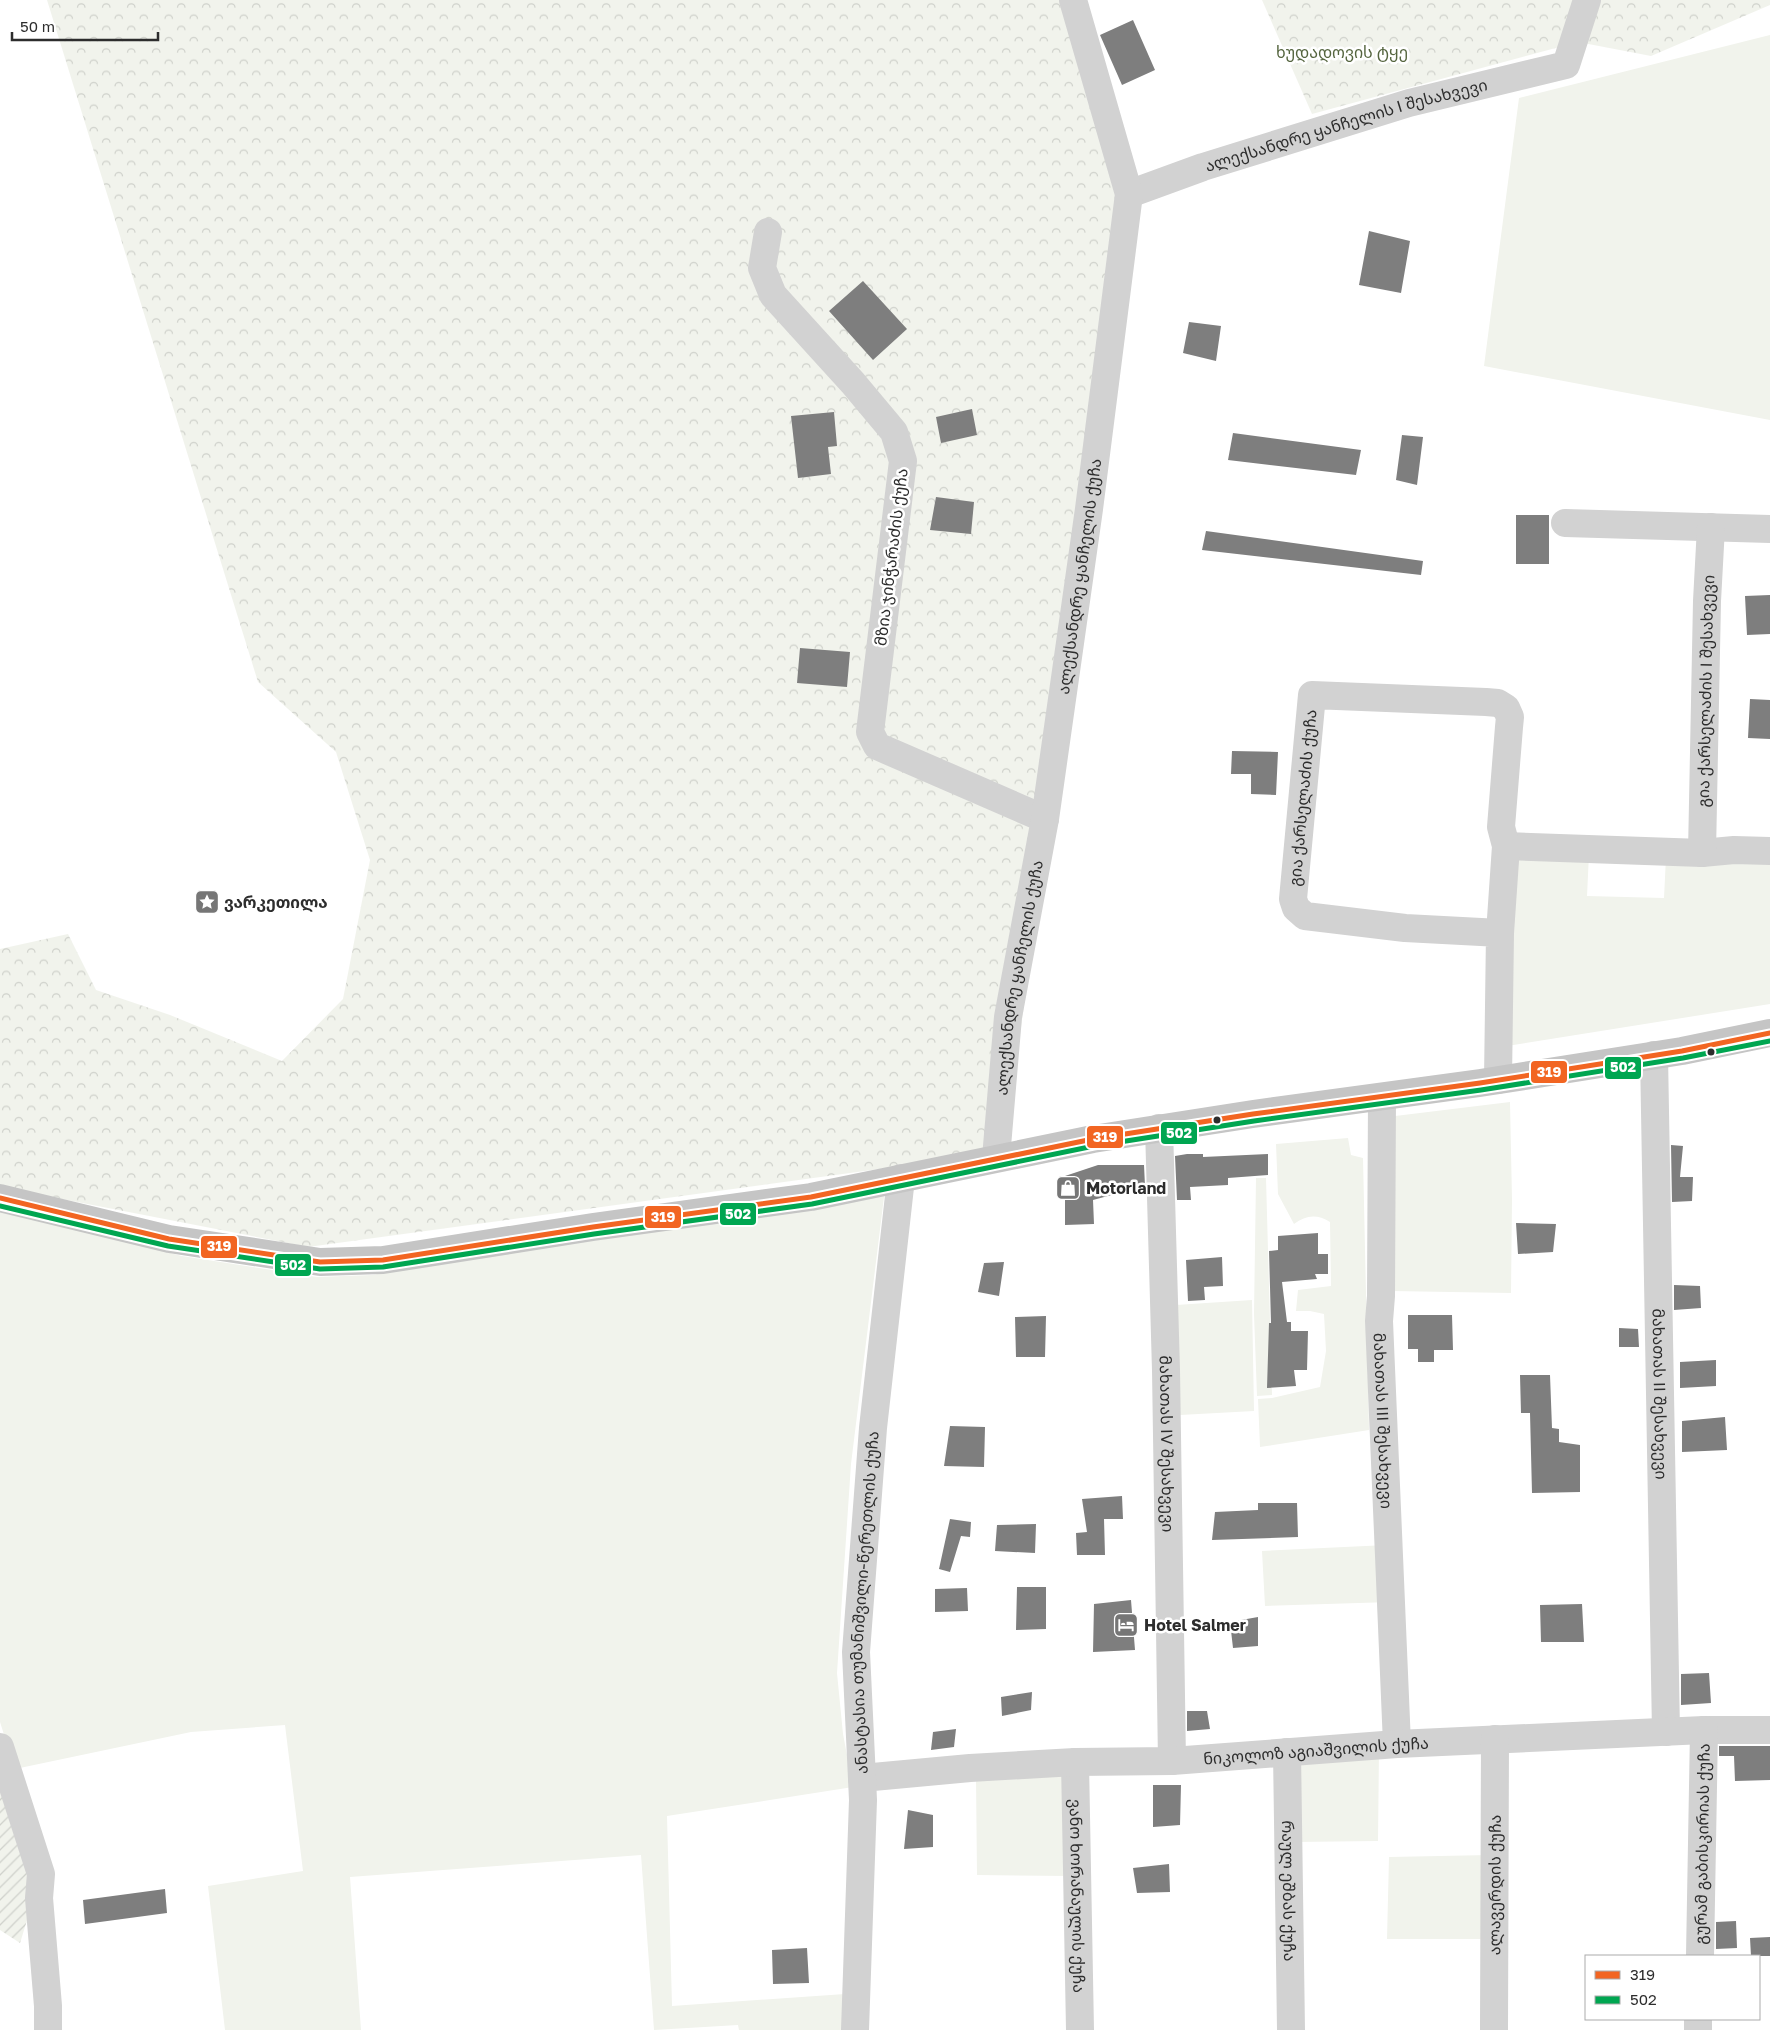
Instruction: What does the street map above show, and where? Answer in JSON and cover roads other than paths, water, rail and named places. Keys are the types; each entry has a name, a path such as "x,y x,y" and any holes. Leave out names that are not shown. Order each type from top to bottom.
{"main road":[{"path":"0,1198 169,1239 320,1262 383,1260 593,1227 811,1197 1093,1139 1252,1114 1498,1080 1770,1034"}],"street":[{"name":"ალექსანდრე ყანჩელის ქუჩა","path":"996,1158 1008,1017 1045,819 1089,509 1129,194 1073,0"},
{"name":"ალექსანდრე ყანჩელის I შესახვევი","path":"1129,194 1203,167 1410,103 1566,65 1587,0"},
{"name":"მზია ჯინჭარაძის ქუჩა","path":"768,232 762,268 773,295 853,383 894,432 903,461 870,732 877,746 1045,819"},
{"path":"1565,523 1770,529"},
{"name":"გია ქარსელაძის I შესახვევი","path":"1702,853 1706,601 1711,527"},
{"name":"გია ქარსელაძის ქუჩა","path":"1498,1080 1500,934 1506,846 1501,827 1510,717 1506,708 1498,704 1486,702 1312,695 1293,899 1296,908 1305,916 1405,928 1500,934"},
{"path":"1506,846 1702,853 1734,850 1770,851"},
{"name":"მახათას II შესახვევი","path":"1654,1055 1666,1732"},
{"name":"მახათას III შესახვევი","path":"1382,1097 1379,1321 1397,1744"},
{"name":"მახათას IV შესახვევი","path":"1159,1128 1166,1370 1172,1761"},
{"name":"ანასტასია თუმანიშვილი-წერეთლის ქუჩა","path":"855,2030 863,1800 856,1652 873,1428 901,1178"},
{"name":"ნიკოლოზ აგიაშვილის ქუჩა","path":"862,1778 970,1768 1075,1762 1172,1761 1397,1744 1704,1730 1770,1730"},
{"name":"გურამ გაბისკირიას ქუჩა","path":"1700,1955 1704,1730"},
{"name":"ალავერდის ქუჩა","path":"1494,1739 1494,2030"},
{"path":"0,1747 41,1874 39,1898 48,2006 48,2030"},
{"name":"რაულ ეშბას ქუჩა","path":"1287,1752 1291,2030"},
{"name":"ვანო ხორანაულის ქუჩა","path":"1075,1762 1080,2030"}],"place":[{"name":"ვარკეთილა","path":"207,902"},
{"name":"Motorland","path":"1068,1188"},
{"name":"Hotel Salmer","path":"1126,1625"}],"park label":[{"name":"ხუდადოვის ტყე","path":"1342,52"}]}
